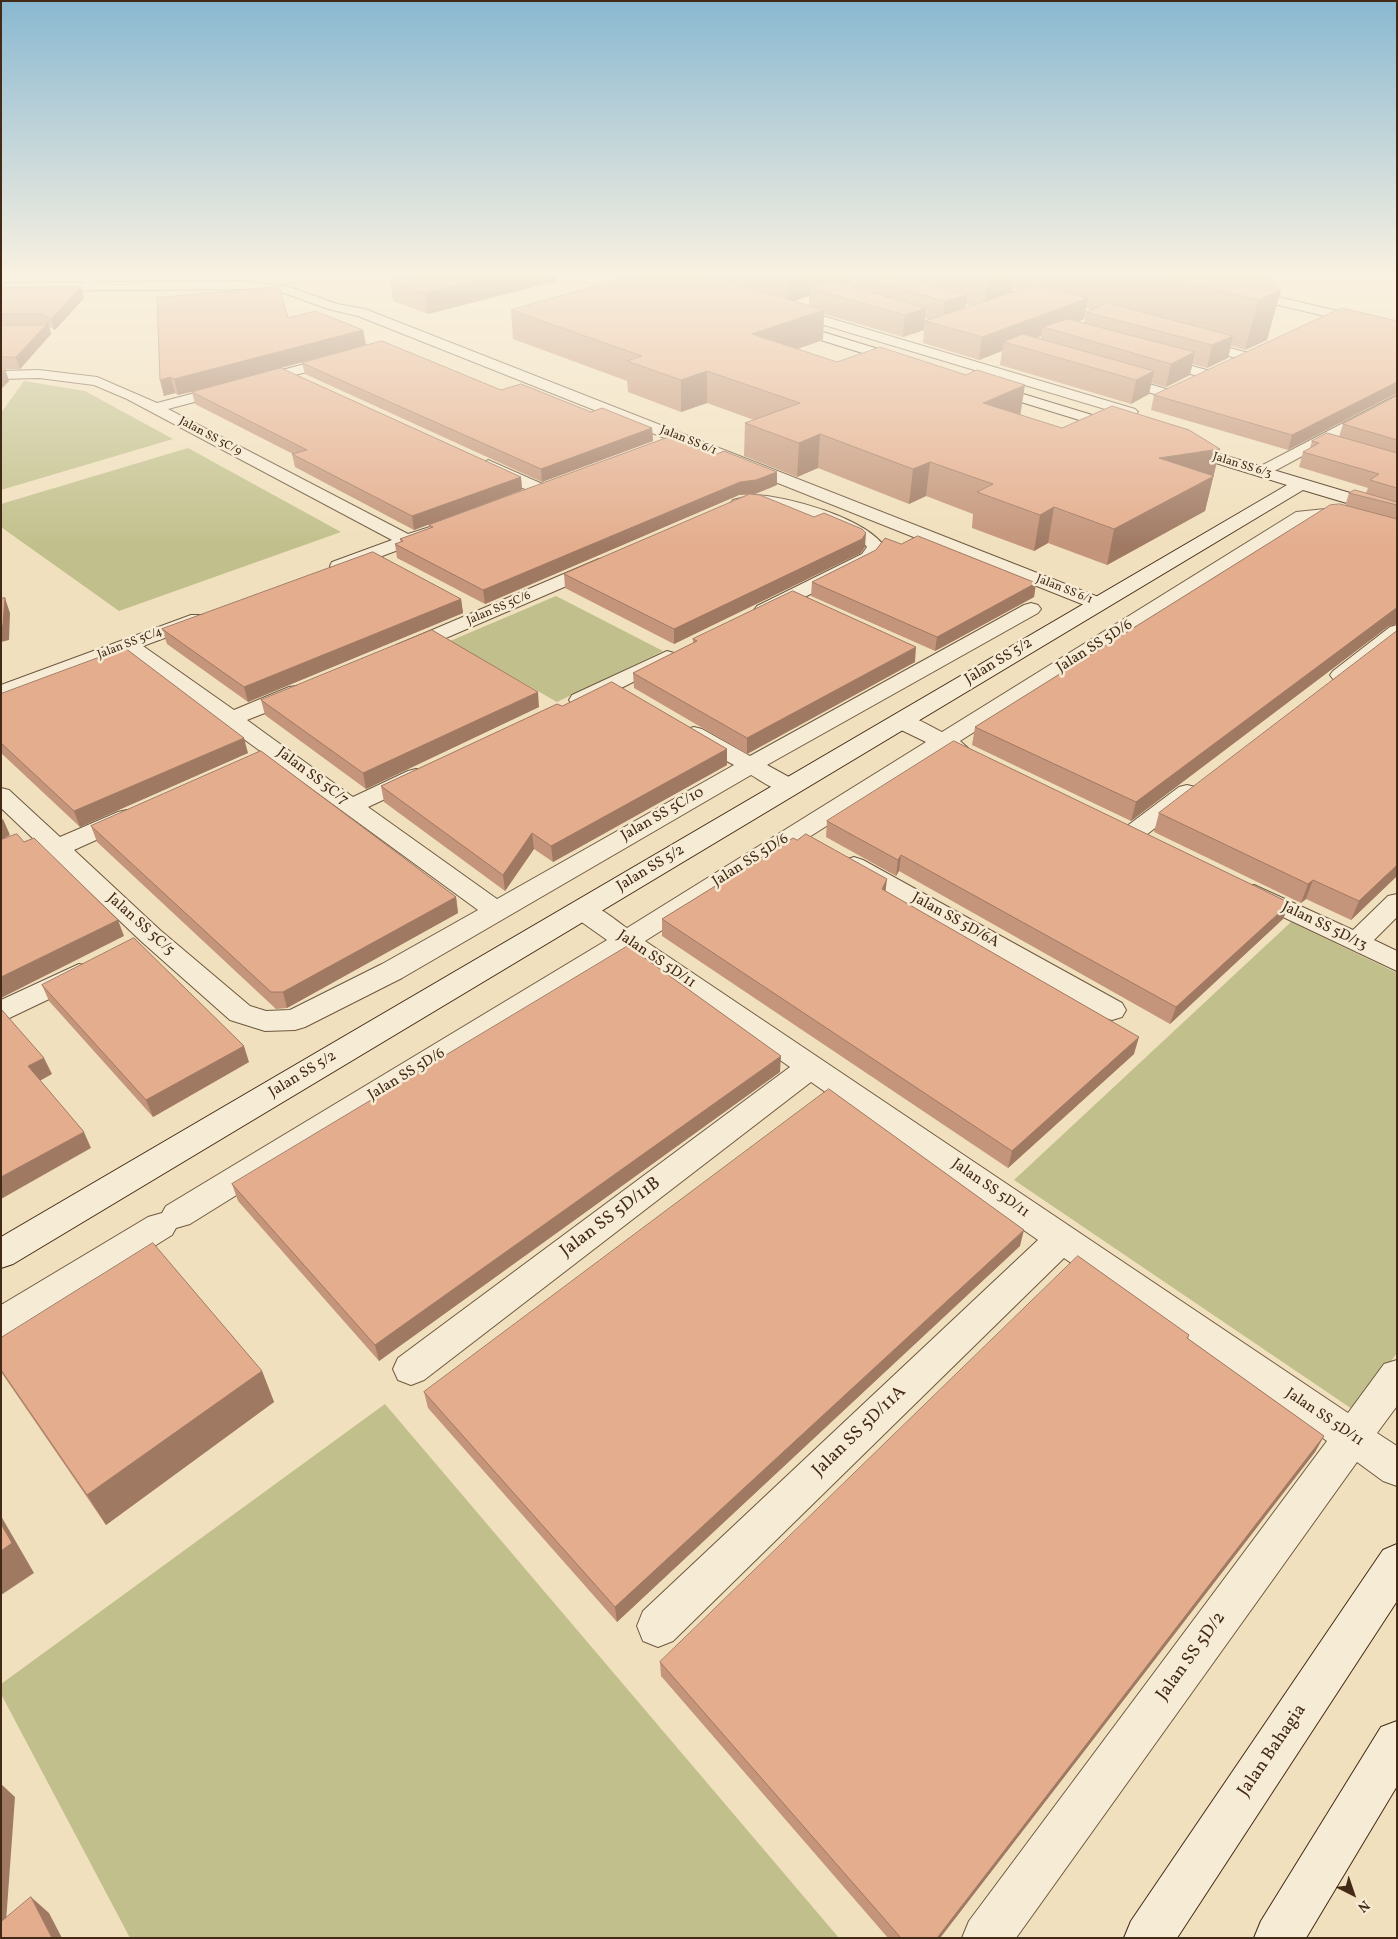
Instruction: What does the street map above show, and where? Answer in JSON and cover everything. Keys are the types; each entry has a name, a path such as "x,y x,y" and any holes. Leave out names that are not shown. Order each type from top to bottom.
{"street":[{"path":"155,408 314,365"},
{"path":"457,365 514,389"},
{"name":"Jalan SS 6/1","path":"497,365 1099,604"},
{"path":"973,365 1130,412"},
{"path":"954,377 982,365"},
{"path":"1175,365 1209,375"},
{"path":"1104,424 1228,365"},
{"path":"286,373 312,385"},
{"name":"Jalan SS 5C/9","path":"1,375 39,374 97,381 155,408 406,540"},
{"path":"1103,375 1168,394"},
{"path":"970,382 1132,432"},
{"path":"1261,472 1397,398"},
{"path":"655,447 680,438"},
{"path":"1320,440 1339,446"},
{"name":"Jalan SS 6/3","path":"1168,443 1397,513"},
{"path":"470,457 550,487 514,500"},
{"name":"Jalan SS 5/2","path":"1,1254 1301,484"},
{"path":"720,512 746,501 782,502 868,537 876,547 868,558 747,618"},
{"name":"Jalan SS 5D/6","path":"1,1323 627,940 1302,516 1326,513 1350,516 1397,530"},
{"path":"324,571 442,527"},
{"path":"371,554 394,566"},
{"name":"Jalan SS 5C/6","path":"387,656 619,556"},
{"path":"792,596 818,608"},
{"path":"468,605 485,614"},
{"name":"Jalan SS 5C/10","path":"295,1020 392,971 749,766 927,657 1031,609"},
{"name":"Jalan SS 5C/4","path":"1,692 212,613"},
{"path":"1326,685 1397,631"},
{"name":"Jalan SS 5C/7","path":"128,645 234,718 496,910"},
{"path":"559,709 685,648"},
{"path":"234,718 315,685"},
{"path":"610,685 635,699"},
{"path":"901,721 977,758"},
{"path":"676,723 749,766 790,787"},
{"path":"252,762 277,751"},
{"path":"352,806 433,768"},
{"path":"1158,846 1124,829 1202,780"},
{"name":"Jalan SS 5C/5","path":"1,795 151,936 240,1012 266,1021 295,1020"},
{"path":"17,843 49,841 147,808"},
{"name":"Jalan SS 5D/6A","path":"797,833 1112,1010"},
{"name":"Jalan SS 5D/13","path":"1235,884 1397,962"},
{"path":"1356,942 1397,902"},
{"name":"Jalan SS 5D/11","path":"582,910 1397,1468"},
{"path":"126,949 151,936"},
{"path":"1,1012 100,962"},
{"name":"Jalan SS 5D/11B","path":"411,1369 811,1066"},
{"name":"Jalan SS 5D/11A","path":"658,1626 1062,1238"},
{"name":"Jalan SS 5D/2","path":"986,1938 1397,1376"},
{"name":"Jalan Bahagia","path":"1148,1938 1397,1564"},
{"path":"1278,1938 1397,1743"}],"shaded area":[{"path":"24,381 85,391 173,439 1,490 1,413"},
{"path":"188,448 341,532 119,611 1,527 1,504"},
{"path":"556,596 663,651 557,702 450,641"},
{"path":"1291,922 1397,973 1397,1353 1355,1411 1014,1180"},
{"path":"385,1404 839,1938 130,1938 1,1694 1,1684"}],"building":[{"path":"159,365 226,365 174,379 171,377 160,380"},
{"path":"308,365 441,365 501,390 521,384 591,412 602,408 652,428 541,469"},
{"path":"640,365 937,365 966,375 977,370 1025,385 983,403 1062,428 1112,406 1189,430 1220,449 1159,458 1214,476 1114,529 1054,507 1040,515 977,492 993,484 930,462 913,469 820,434 799,443 745,423 800,403 707,371 681,380"},
{"path":"1086,365 1134,365 1154,371 1136,380"},
{"path":"1218,365 1397,365 1397,382 1292,435 1154,395"},
{"path":"281,368 521,477 412,516 292,454 307,450 192,392"},
{"path":"1397,396 1397,440 1343,424"},
{"path":"1327,433 1397,453 1397,488 1370,480 1379,474 1303,452 1319,443 1312,441"},
{"path":"672,436 717,454 724,451 777,472 756,480 740,482 483,590 395,544 403,541 400,539 433,527 429,525"},
{"path":"1355,490 1397,502 1397,505 1349,493"},
{"path":"750,494 760,495 814,517 824,513 862,529 866,533 862,539 674,629 564,574"},
{"path":"1340,504 1397,519 1397,608 1136,802 975,727 1330,505"},
{"path":"918,536 1036,583 937,637 812,582 876,550 885,538 901,544"},
{"path":"373,552 461,599 244,687 162,629"},
{"path":"793,591 916,647 747,738 633,673 697,641 693,639"},
{"path":"5,598 3,625 1,626 1,599"},
{"path":"432,630 538,692 363,773 261,700"},
{"path":"1397,631 1397,865 1359,901 1313,880 1308,884 1159,813"},
{"path":"125,648 244,738 74,811 1,743 1,694"},
{"path":"612,682 727,749 551,846 532,833 503,875 381,786 557,704 562,706"},
{"path":"954,741 1290,903 1176,1007 901,855 898,860 827,821"},
{"path":"261,751 456,897 283,992 271,992 91,826"},
{"path":"17,834 24,842 34,838 118,920 1,977 1,840"},
{"path":"806,834 887,879 882,889 1139,1037 1012,1151 662,919 793,838 797,840"},
{"path":"134,938 244,1046 146,1100 42,985"},
{"path":"628,946 781,1056 375,1345 232,1184"},
{"path":"1,1009 44,1058 28,1066 84,1132 1,1177"},
{"path":"829,1089 1024,1230 615,1607 424,1392"},
{"path":"153,1243 262,1371 87,1495 1,1370 1,1338"},
{"path":"1078,1256 1189,1335 1187,1338 1324,1436 937,1938 901,1938 660,1662"},
{"path":"1,1524 12,1543 1,1551"},
{"path":"31,1897 52,1938 1,1938 1,1922"}]}
